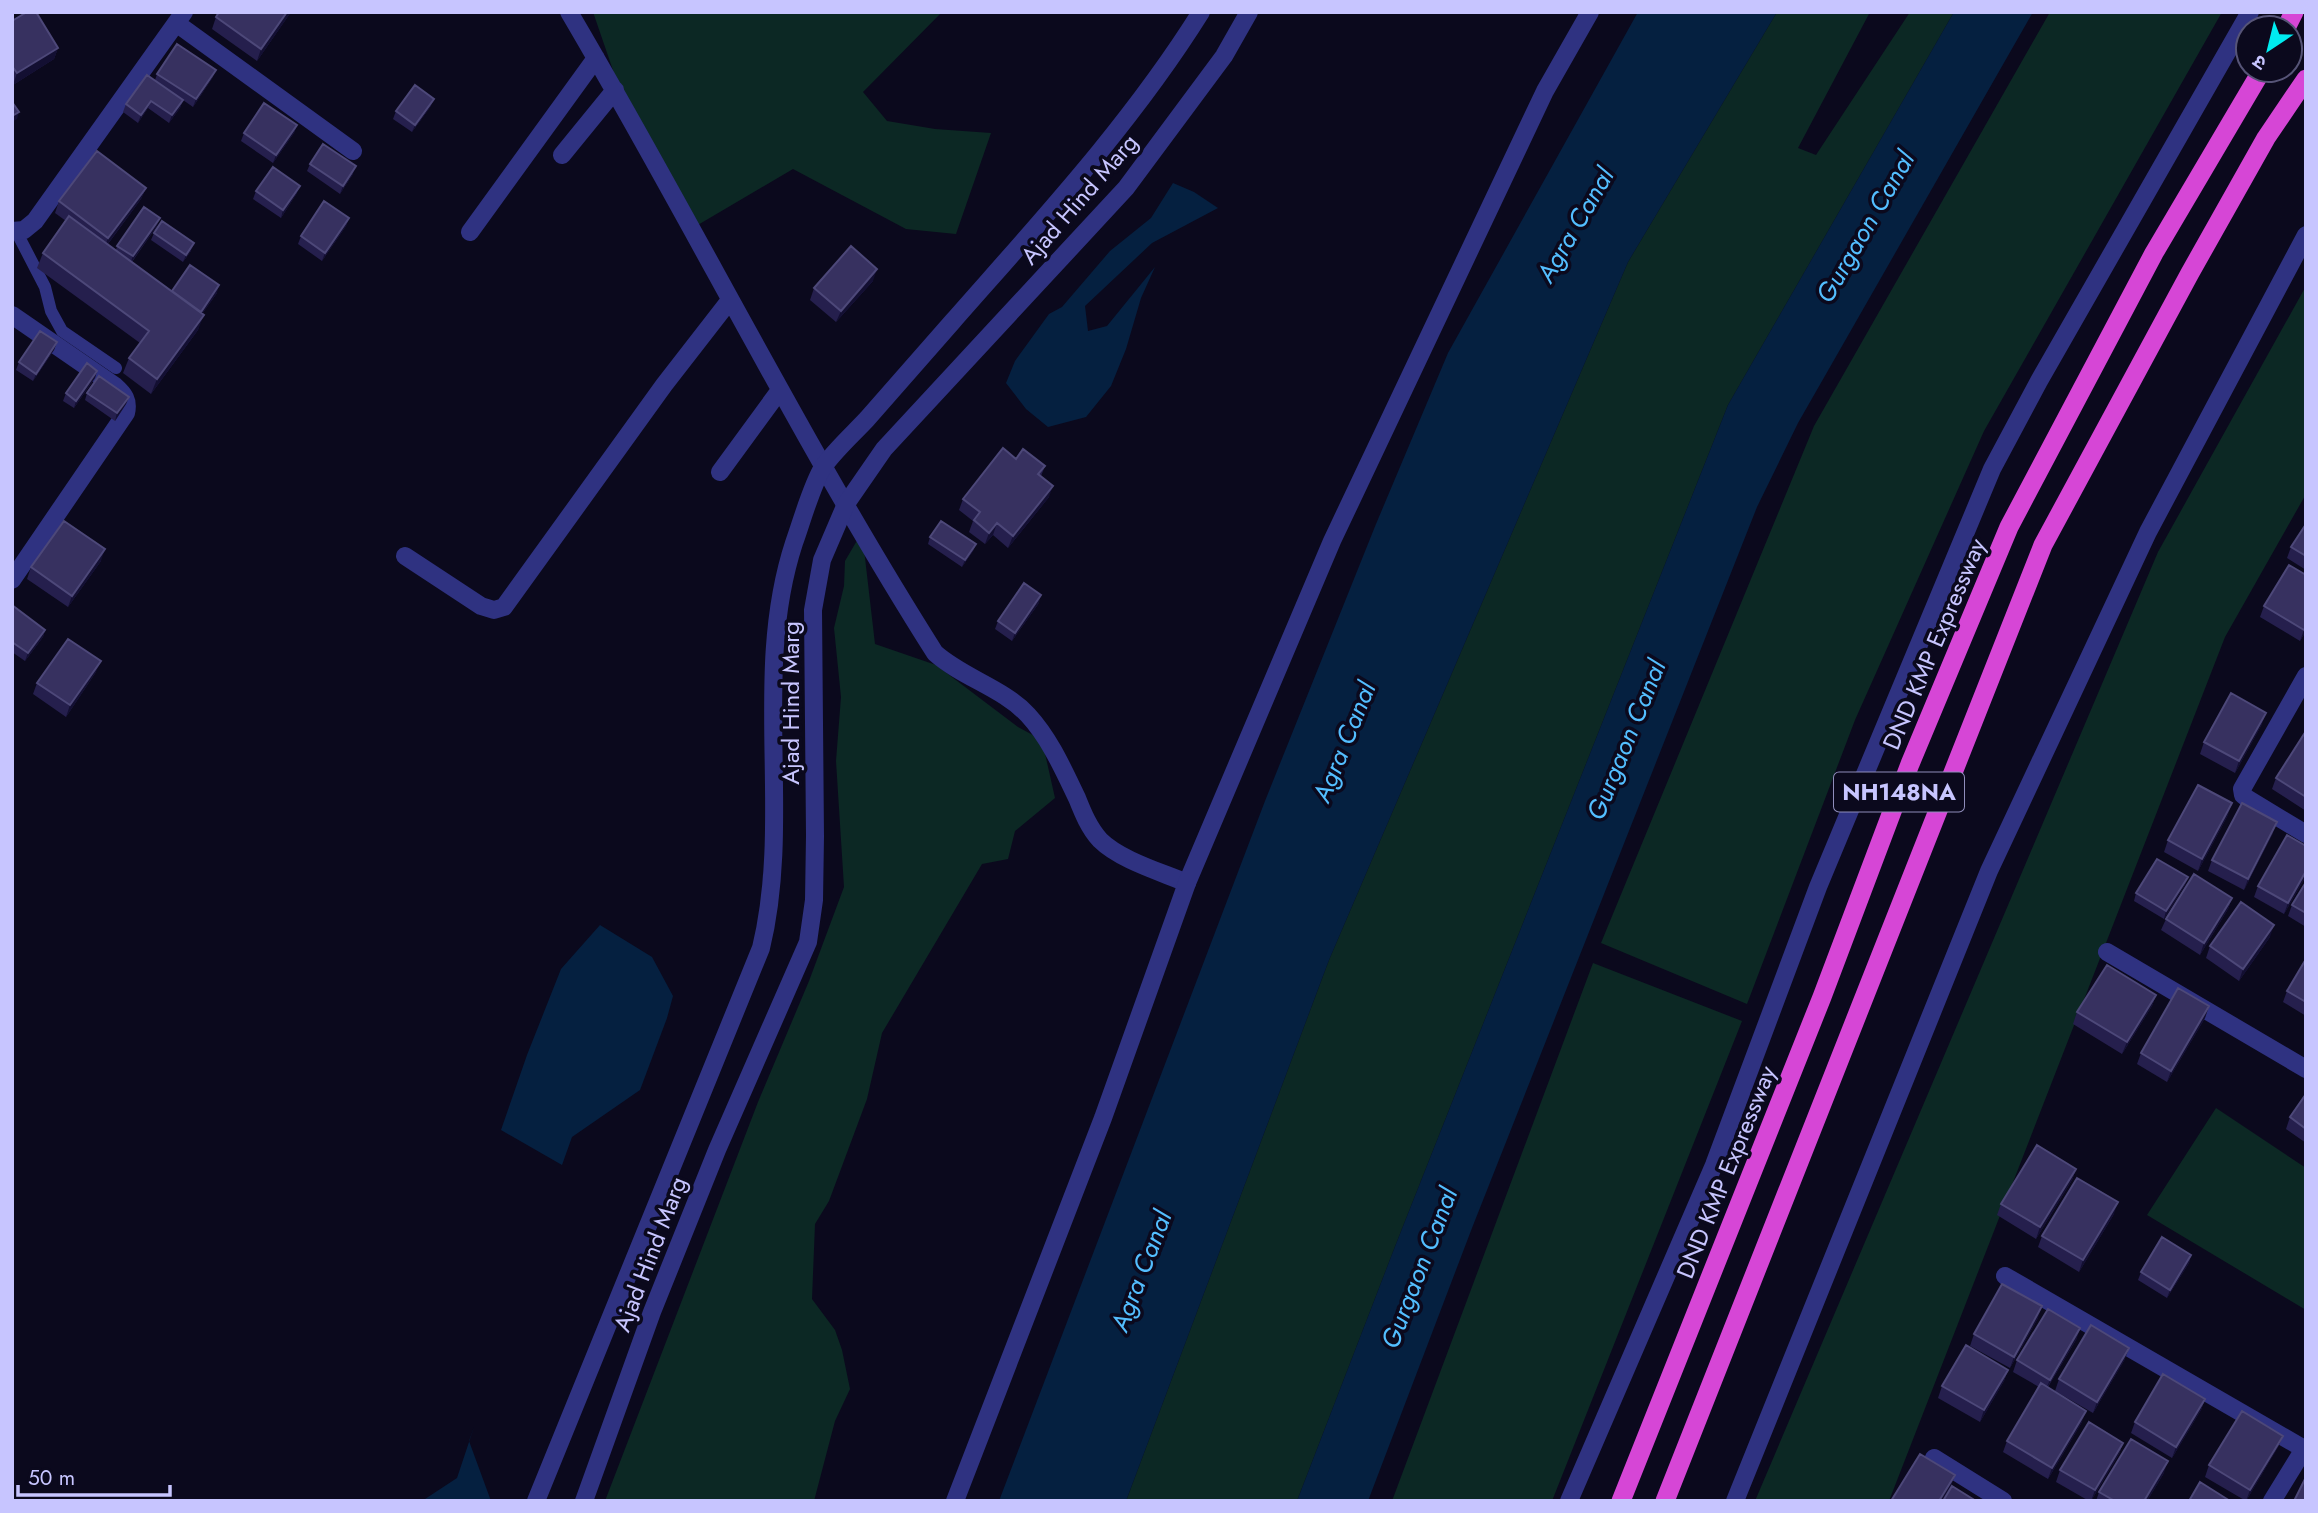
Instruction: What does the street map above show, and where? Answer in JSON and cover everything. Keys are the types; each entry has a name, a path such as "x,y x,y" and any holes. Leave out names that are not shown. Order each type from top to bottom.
{"highway":[{"name":"DND KMP Expressway","path":"1621,1501 1822,997 1910,764 2009,527 2154,253 2254,84"},
{"name":"NH148NA","path":"1665,1501 2043,545 2196,261 2266,138 2303,89"}],"street":[{"path":"569,12 615,90 823,468 935,653 948,665 1018,705 1030,717 1056,754 1091,828 1102,842 1120,854 1186,883"},
{"path":"536,1501 761,948 770,912 775,808 776,634 782,590 793,546 823,468 1097,157 1181,45 1201,12"},
{"name":"Ajad Hind Marg","path":"584,1501 652,1312 717,1150 808,942 814,900 815,836 813,610 822,561 846,503 884,449 1126,188 1224,56 1249,12"},
{"path":"955,1501 1103,1118 1186,883 1332,541 1387,421 1545,91 1590,12"},
{"path":"1569,1501 1714,1165 1818,887 1992,469 2046,369 2250,12"},
{"path":"14,231 24,230 35,220 180,18 353,151"},
{"path":"470,232 596,58"},
{"path":"562,155 615,90"},
{"path":"1735,1501 1989,872 2148,532 2306,235"},
{"path":"405,556 481,606 494,610 504,607 664,385 730,300"},
{"path":"12,315 115,386 127,401 126,413 12,580"},
{"path":"720,472 780,390"},
{"path":"2306,676 2242,789 2243,795 2248,799 2306,834"},
{"path":"2107,951 2306,1069"},
{"path":"2005,1276 2305,1449 2272,1501"},
{"path":"1934,1458 2003,1501"}],"lane":[{"path":"14,231 45,287 51,310 62,331 116,368"}],"green space":[{"path":"593,12 942,12 863,92 887,121 935,129 991,133 956,234 906,229 793,169 691,229 627,111"},
{"path":"1777,12 1870,12 1798,148 1816,155 1910,12 1954,12 1728,405 1297,1501 1126,1501 1329,960 1628,262"},
{"path":"2050,12 2222,12 1984,431 1855,720 1747,1004 1601,943 1814,426"},
{"path":"2306,286 2306,494 2225,637 1889,1501 1755,1501 2158,552"},
{"path":"862,532 875,644 936,665 1018,727 1042,740 1055,798 1015,831 1008,859 982,864 882,1033 867,1099 829,1201 815,1224 812,1299 835,1330 850,1389 835,1421 814,1501 605,1501 758,1102 809,981 844,887 836,761 841,697 834,628 844,586 845,561"},
{"path":"1593,963 1742,1021 1552,1501 1392,1501"},
{"path":"2216,1108 2306,1168 2306,1310 2147,1215"}],"water":[{"name":"Agra Canal","path":"1638,12 1777,12 1628,262 1329,960 1126,1501 999,1501 1265,801 1448,353"},
{"name":"Gurgaon Canal","path":"1954,12 2033,12 1798,423 1757,507 1472,1228 1368,1501 1297,1501 1728,405"},
{"path":"1173,183 1194,192 1218,208 1152,243 1085,306 1088,331 1107,326 1155,267 1141,298 1126,349 1111,386 1086,417 1048,427 1026,409 1006,383 1015,361 1049,314 1062,307 1110,251 1151,218"},
{"path":"600,925 652,957 673,996 640,1090 572,1137 562,1165 501,1130 561,969"},
{"path":"469,1441 491,1501 422,1501 457,1478"}],"building":[{"path":"27,12 36,12 58,48 17,73 12,66 12,21"},
{"path":"219,12 287,12 261,49 216,17"},
{"path":"177,44 216,70 196,99 157,74"},
{"path":"147,75 183,100 172,115 151,101 141,115 126,104"},
{"path":"415,85 434,99 415,125 396,111"},
{"path":"12,102 19,112 12,116"},
{"path":"264,103 297,125 276,155 244,133"},
{"path":"323,144 356,166 343,186 310,164"},
{"path":"97,151 146,188 108,238 59,201"},
{"path":"273,167 300,186 283,210 256,191"},
{"path":"324,201 349,218 325,253 301,236"},
{"path":"144,207 160,218 133,256 117,246"},
{"path":"69,216 204,315 157,379 129,358 149,331 43,253"},
{"path":"162,221 194,243 186,255 154,233"},
{"path":"851,246 877,269 841,311 814,288"},
{"path":"190,265 219,285 201,312 172,291"},
{"path":"40,331 57,342 36,374 19,362"},
{"path":"87,363 97,371 76,401 66,393"},
{"path":"99,376 129,397 117,413 87,393"},
{"path":"1003,448 1016,459 1023,449 1045,466 1038,474 1053,486 1013,536 997,523 989,533 974,520 980,512 963,499"},
{"path":"64,521 105,549 72,596 31,567"},
{"path":"941,521 976,544 965,560 930,537"},
{"path":"2306,524 2306,556 2291,547"},
{"path":"2289,565 2306,575 2304,630 2264,606"},
{"path":"1024,583 1041,595 1015,633 998,621"},
{"path":"12,605 45,630 28,653 12,642"},
{"path":"68,639 101,661 70,705 37,683"},
{"path":"2231,693 2266,713 2239,761 2204,742"},
{"path":"2306,731 2306,797 2276,778"},
{"path":"2198,785 2232,803 2202,859 2168,840"},
{"path":"2242,803 2277,822 2248,879 2212,860"},
{"path":"2287,835 2306,846 2306,871 2288,903 2258,886"},
{"path":"2157,859 2188,877 2166,911 2136,893"},
{"path":"2194,874 2232,898 2204,943 2166,919"},
{"path":"2306,882 2306,913 2292,905"},
{"path":"2241,902 2274,925 2243,969 2210,946"},
{"path":"2306,959 2306,1002 2287,991"},
{"path":"2107,965 2156,995 2127,1042 2077,1012"},
{"path":"2178,988 2209,1006 2171,1071 2141,1053"},
{"path":"2306,1094 2306,1129 2290,1117"},
{"path":"2037,1145 2076,1169 2040,1227 2001,1204"},
{"path":"2077,1178 2118,1202 2083,1260 2042,1236"},
{"path":"2162,1237 2191,1255 2170,1290 2141,1272"},
{"path":"2002,1284 2042,1306 2014,1357 1974,1334"},
{"path":"2048,1309 2080,1328 2050,1380 2017,1360"},
{"path":"2091,1325 2129,1348 2097,1402 2059,1379"},
{"path":"1966,1345 2008,1370 1984,1410 1942,1386"},
{"path":"2163,1374 2205,1399 2176,1447 2135,1422"},
{"path":"2041,1383 2086,1411 2052,1468 2007,1441"},
{"path":"2242,1411 2283,1436 2250,1490 2209,1465"},
{"path":"2089,1422 2123,1443 2095,1490 2060,1470"},
{"path":"2131,1439 2168,1461 2144,1501 2115,1501 2099,1492"},
{"path":"1920,1454 1955,1475 1939,1501 1891,1501"},
{"path":"2306,1477 2306,1501 2294,1501"},
{"path":"2200,1482 2230,1501 2189,1501"},
{"path":"1952,1486 1976,1501 1943,1501"}]}
